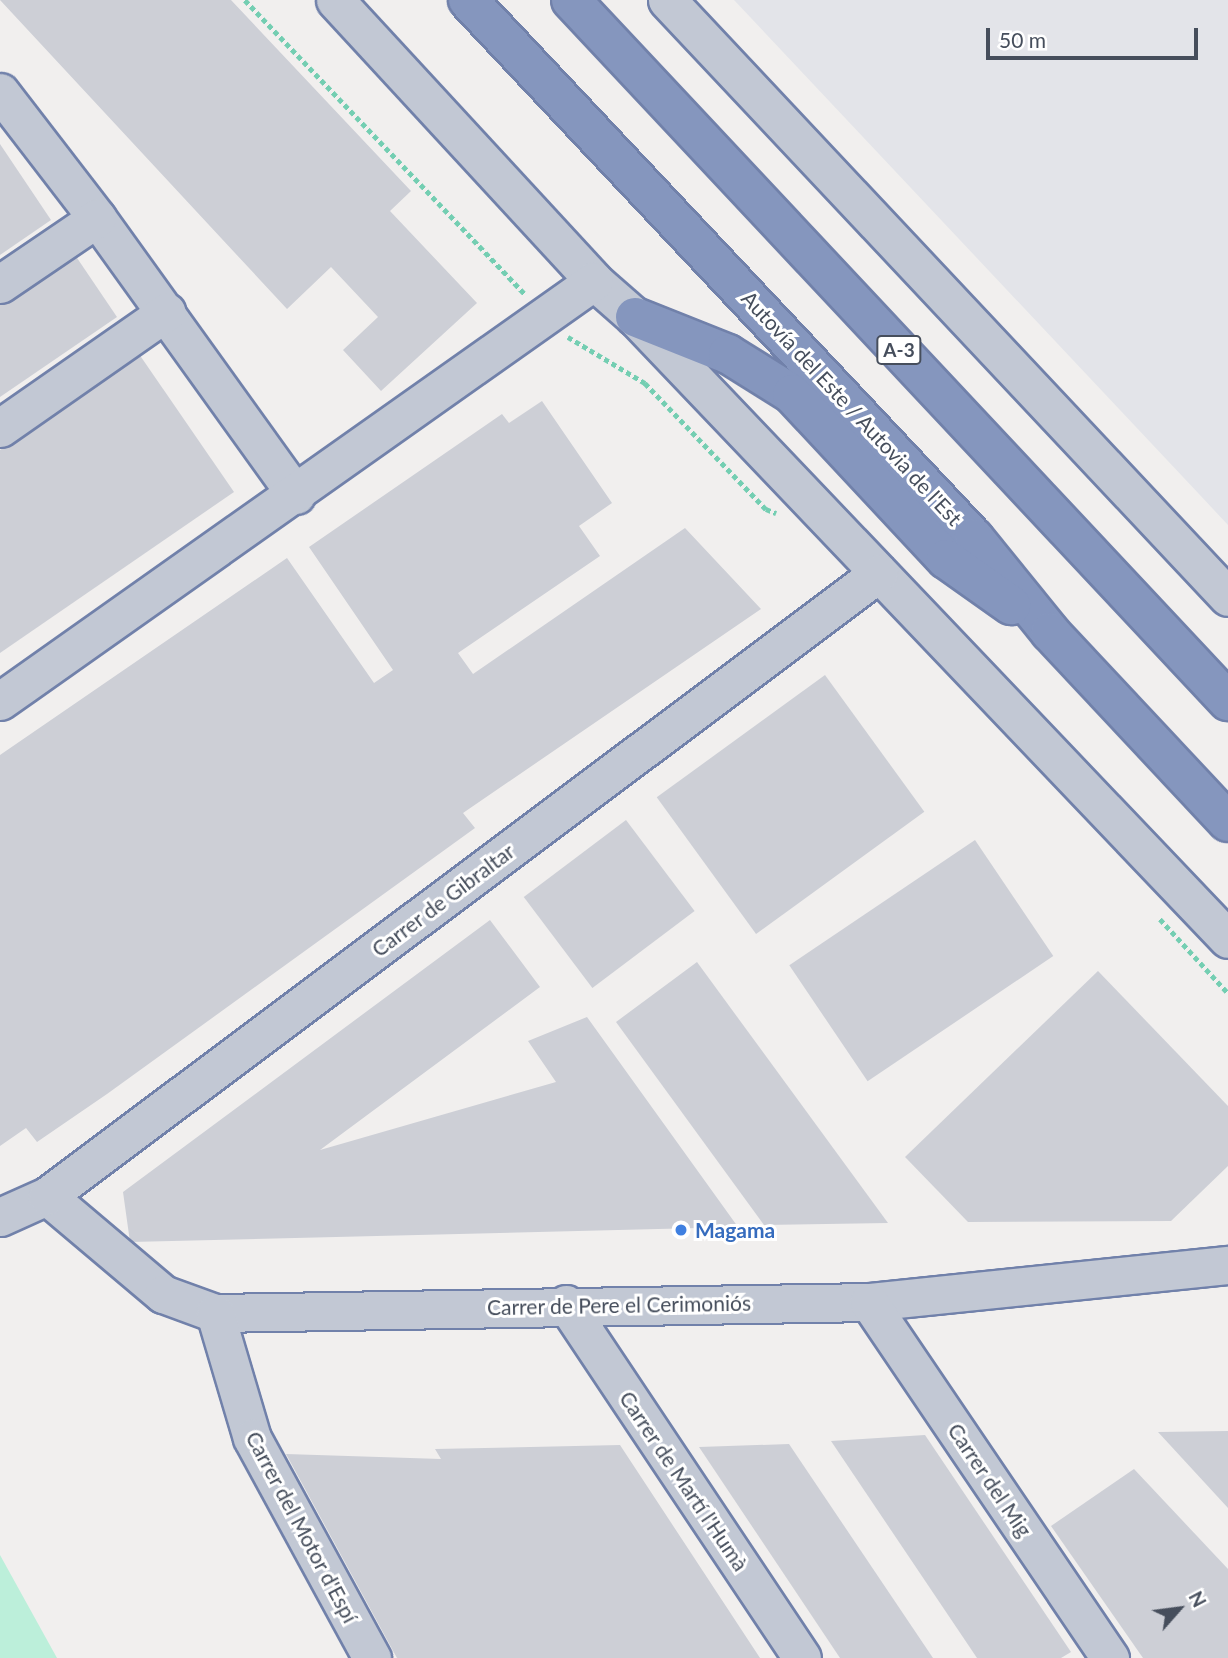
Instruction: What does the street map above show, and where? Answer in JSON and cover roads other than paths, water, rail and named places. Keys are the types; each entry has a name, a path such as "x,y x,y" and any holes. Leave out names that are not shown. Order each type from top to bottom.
{"highway":[{"name":"Autovía del Este / Autovia de l'Est","path":"468,0 974,538 1050,632 1228,822"},
{"name":"A-3","path":"571,0 1228,701"},
{"path":"635,317 728,354 792,394 946,559 1050,632"}],"street":[{"path":"335,0 594,281 635,317 1228,939"},
{"path":"667,0 1228,597"},
{"path":"0,92 97,218 296,495"},
{"path":"0,284 97,218"},
{"path":"0,701 296,495 594,281"},
{"path":"0,428 166,312"},
{"name":"Carrer de Gibraltar","path":"0,1217 47,1196 879,573"},
{"name":"Carrer de Pere el Cerimoniós","path":"47,1196 163,1294 215,1312 566,1304 869,1302 1228,1265"},
{"name":"Carrer del Mig","path":"869,1302 1111,1658"},
{"name":"Carrer de Martí l'Humà","path":"566,1304 802,1658"},
{"name":"Carrer del Motor d'Espí","path":"215,1312 252,1438 372,1658"}],"place":[{"name":"Magama","path":"681,1230"}]}
